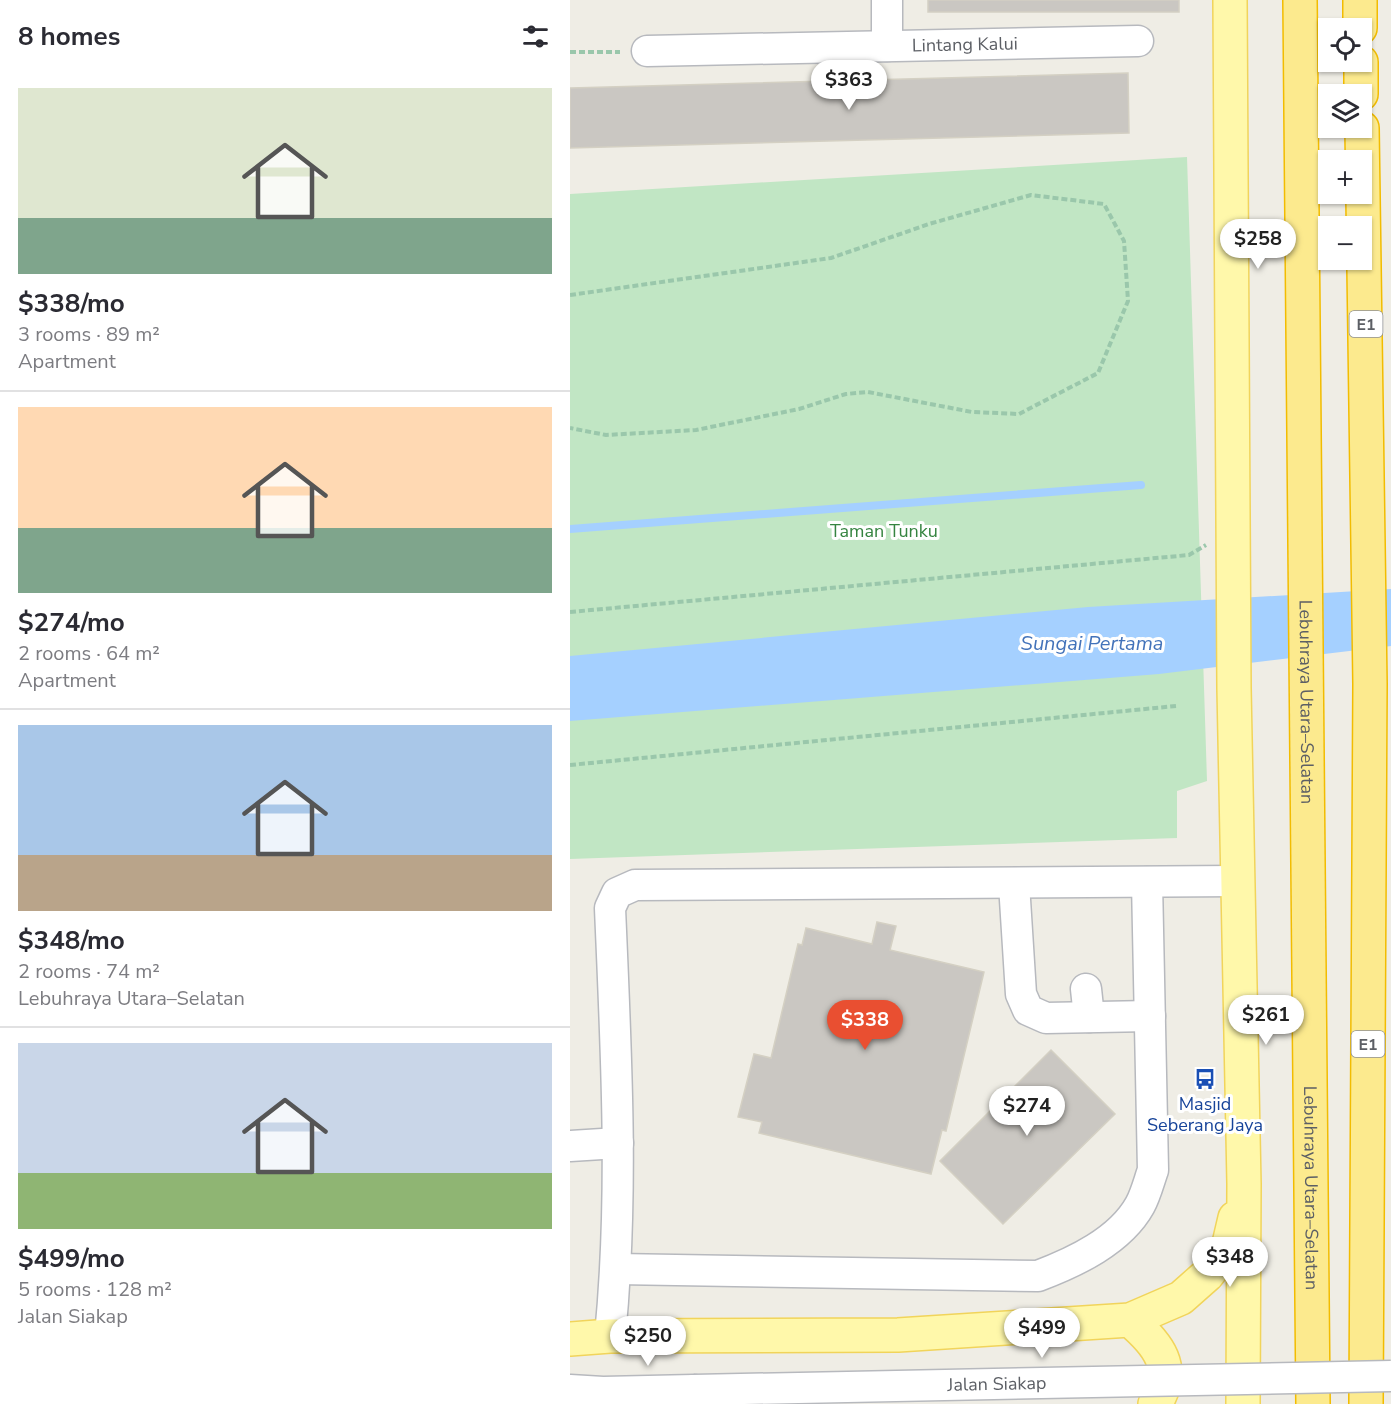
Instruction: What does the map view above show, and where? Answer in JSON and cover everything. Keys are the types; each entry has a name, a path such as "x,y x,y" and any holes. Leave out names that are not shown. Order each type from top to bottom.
{"highway":[{"name":"Lebuhraya Utara–Selatan","path":"1300,0 1307,514 1313,1404"},
{"path":"1359,0 1360,18"},
{"name":"E1","path":"1362,138 1370,684 1366,1404"}],"main road":[{"path":"1230,0 1221,541 1234,688 1244,1184 1243,1404"},
{"path":"570,1340 610,1336 898,1335 1130,1320 1181,1298 1207,1275 1228,1248 1244,1184"},
{"path":"1130,1320 1154,1341 1162,1357 1163,1390 1155,1404"}],"street":[{"path":"887,0 887,46"},
{"name":"Lintang Kalui","path":"647,51 1138,41"},
{"path":"610,1336 617,1269 618,1143 610,908 617,893 635,885 1237,881"},
{"path":"617,1269 1038,1276 1074,1262 1116,1233 1140,1205 1153,1170 1147,882"},
{"path":"1014,884 1021,994 1028,1010 1046,1018 1088,1003 1150,1016"},
{"path":"570,1146 618,1143"},
{"name":"Jalan Siakap","path":"570,1390 603,1392 1391,1376"},
{"name":"Jalan Siakap","path":"570,1397 603,1392"}],"path":[{"path":"570,52 647,51"},
{"path":"570,296 831,258 930,224 1031,195 1104,204 1124,241 1128,302 1098,373 1019,414 972,412 868,392 846,394 799,409 696,430 606,435 570,428"},
{"path":"570,612 1190,555 1221,541"},
{"path":"570,765 1176,706"}],"green space":[{"name":"Taman Tunku","path":"1187,157 1207,781 1177,791 1177,838 570,859 570,194"}],"water":[{"name":"Sungai Pertama","path":"1391,589 1391,646 1159,674 570,721 570,656 1088,607"}],"building":[{"path":"928,0 1179,0 1179,12 928,12"},
{"path":"1128,73 1129,133 570,148 570,88"},
{"path":"877,922 896,926 890,950 984,972 946,1131 942,1130 931,1174 759,1133 762,1122 738,1117 754,1054 771,1058 798,944 802,945 806,928 872,944"},
{"path":"1051,1050 1115,1114 1003,1224 940,1161"}],"waterway":[{"path":"570,529 1141,485"}],"place":[{"name":"Masjid Seberang Jaya","path":"1205,1079"}]}
